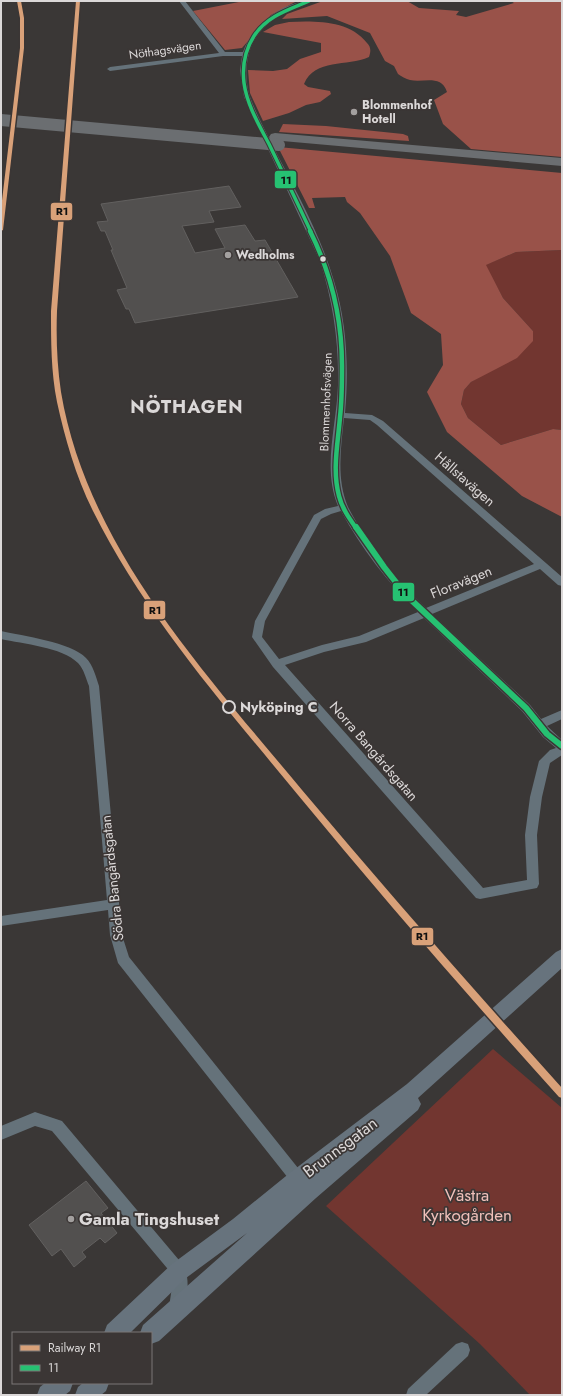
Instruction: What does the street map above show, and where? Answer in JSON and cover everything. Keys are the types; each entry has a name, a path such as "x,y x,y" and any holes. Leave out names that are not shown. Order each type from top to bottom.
{"highway":[{"path":"1,114 562,169"},
{"path":"1,120 562,162"}],"main road":[{"name":"Brunnsgatan","path":"152,1332 303,1185 414,1090 562,957"},
{"name":"Brunnsgatan","path":"116,1332 179,1271 240,1226 303,1185 420,1096 562,969"},
{"path":"48,1395 61,1384"},
{"path":"86,1395 97,1384"}],"street":[{"name":"Nöthagsvägen","path":"182,1 223,54"},
{"name":"Blommenhofsvägen","path":"309,1 284,11 268,21 255,36 245,54 243,76 244,91 247,100 316,242 331,280 338,315 342,347 336,475 339,497 343,508 392,579 424,613 526,708 550,737 562,746"},
{"name":"Nöthagsvägen","path":"110,69 223,54 245,54"},
{"name":"Hållstavägen","path":"340,415 372,418 380,423 562,584"},
{"name":"Norra Bangårdsgatan","path":"343,508 328,511 317,517 260,621 257,637 277,664 480,894 533,884 531,835 536,797 545,762 554,753 562,750"},
{"name":"Floravägen","path":"277,664 322,649 362,639 541,564"},
{"name":"Södra Bangårdsgatan","path":"1,635 71,652 82,660 90,672 94,686 116,935 123,959 303,1185"},
{"path":"540,725 562,714"},
{"path":"1,921 113,904"},
{"path":"2,1130 35,1119 57,1126 179,1271 180,1287 177,1309"},
{"path":"414,1395 462,1350"}],"green space":[{"path":"562,250 562,430 553,429 501,445 468,418 461,404 464,390 471,382 484,374 533,331 503,298 485,265 516,252"},
{"name":"Västra Kyrkogården","path":"493,1049 562,1108 562,1395 530,1395 480,1344 326,1206"}],"shaded area":[{"path":"244,1 297,1 271,15 242,48 225,50 193,11"},
{"path":"323,1 407,1 419,8 459,11 456,15 466,17 514,3 511,1 562,1 562,157 471,149 443,124 434,100 447,92 444,86 436,81 415,81 398,74 394,66 385,61 370,33 327,16 282,19 287,14"},
{"path":"289,22 320,22 341,26 351,30 360,35 369,46 370,55 369,57 360,60 332,64 316,70 309,76 304,84 308,87 330,91 331,94 320,102 306,105 289,113 263,121 250,93 248,70 273,71 287,69 300,59 321,52 321,43 263,32 275,25"},
{"path":"283,124 326,126 403,134 408,136 409,141 279,132"},
{"path":"278,147 562,173 562,250 516,252 486,265 503,298 533,331 533,341 517,358 471,382 464,390 461,404 468,418 501,445 553,429 562,430 562,517 522,496 447,432 427,392 443,365 441,334 411,313 390,256 360,213 347,202 345,197 312,198 315,208 309,208"}],"building":[{"name":"Wedholms","path":"229,186 241,207 209,211 214,222 182,226 195,253 225,248 215,229 245,225 255,241 265,240 298,297 135,323 129,309 126,309 117,290 127,288 111,250 113,250 105,231 101,231 97,222 108,221 101,204"},
{"name":"Gamla Tingshuset","path":"86,1181 108,1208 101,1213 117,1233 105,1243 100,1238 82,1252 86,1257 74,1267 61,1249 52,1256 29,1225"}],"rail line":[{"name":"R1","path":"1,230 22,48 22,18 19,1"},
{"name":"R1","path":"78,1 54,311 54,345 56,379 60,402 74,457 95,509 122,559 153,607 187,654 393,903 562,1094"}],"transit line":[{"name":"11","path":"309,1 287,9 263,25 254,35 248,46 244,58 243,71 247,97 252,110 316,242 331,281 336,302 342,365 341,407 336,462 337,484 341,501 346,513 357,529 406,595 526,708 547,734 562,746"}],"place":[{"name":"Blommenhof Hotell","path":"354,112"},
{"name":"Wedholms","path":"228,255"},
{"name":"Nyköping C","path":"229,707"},
{"name":"Gamla Tingshuset","path":"71,1219"}],"district":[{"name":"NÖTHAGEN","path":"187,407"}]}
